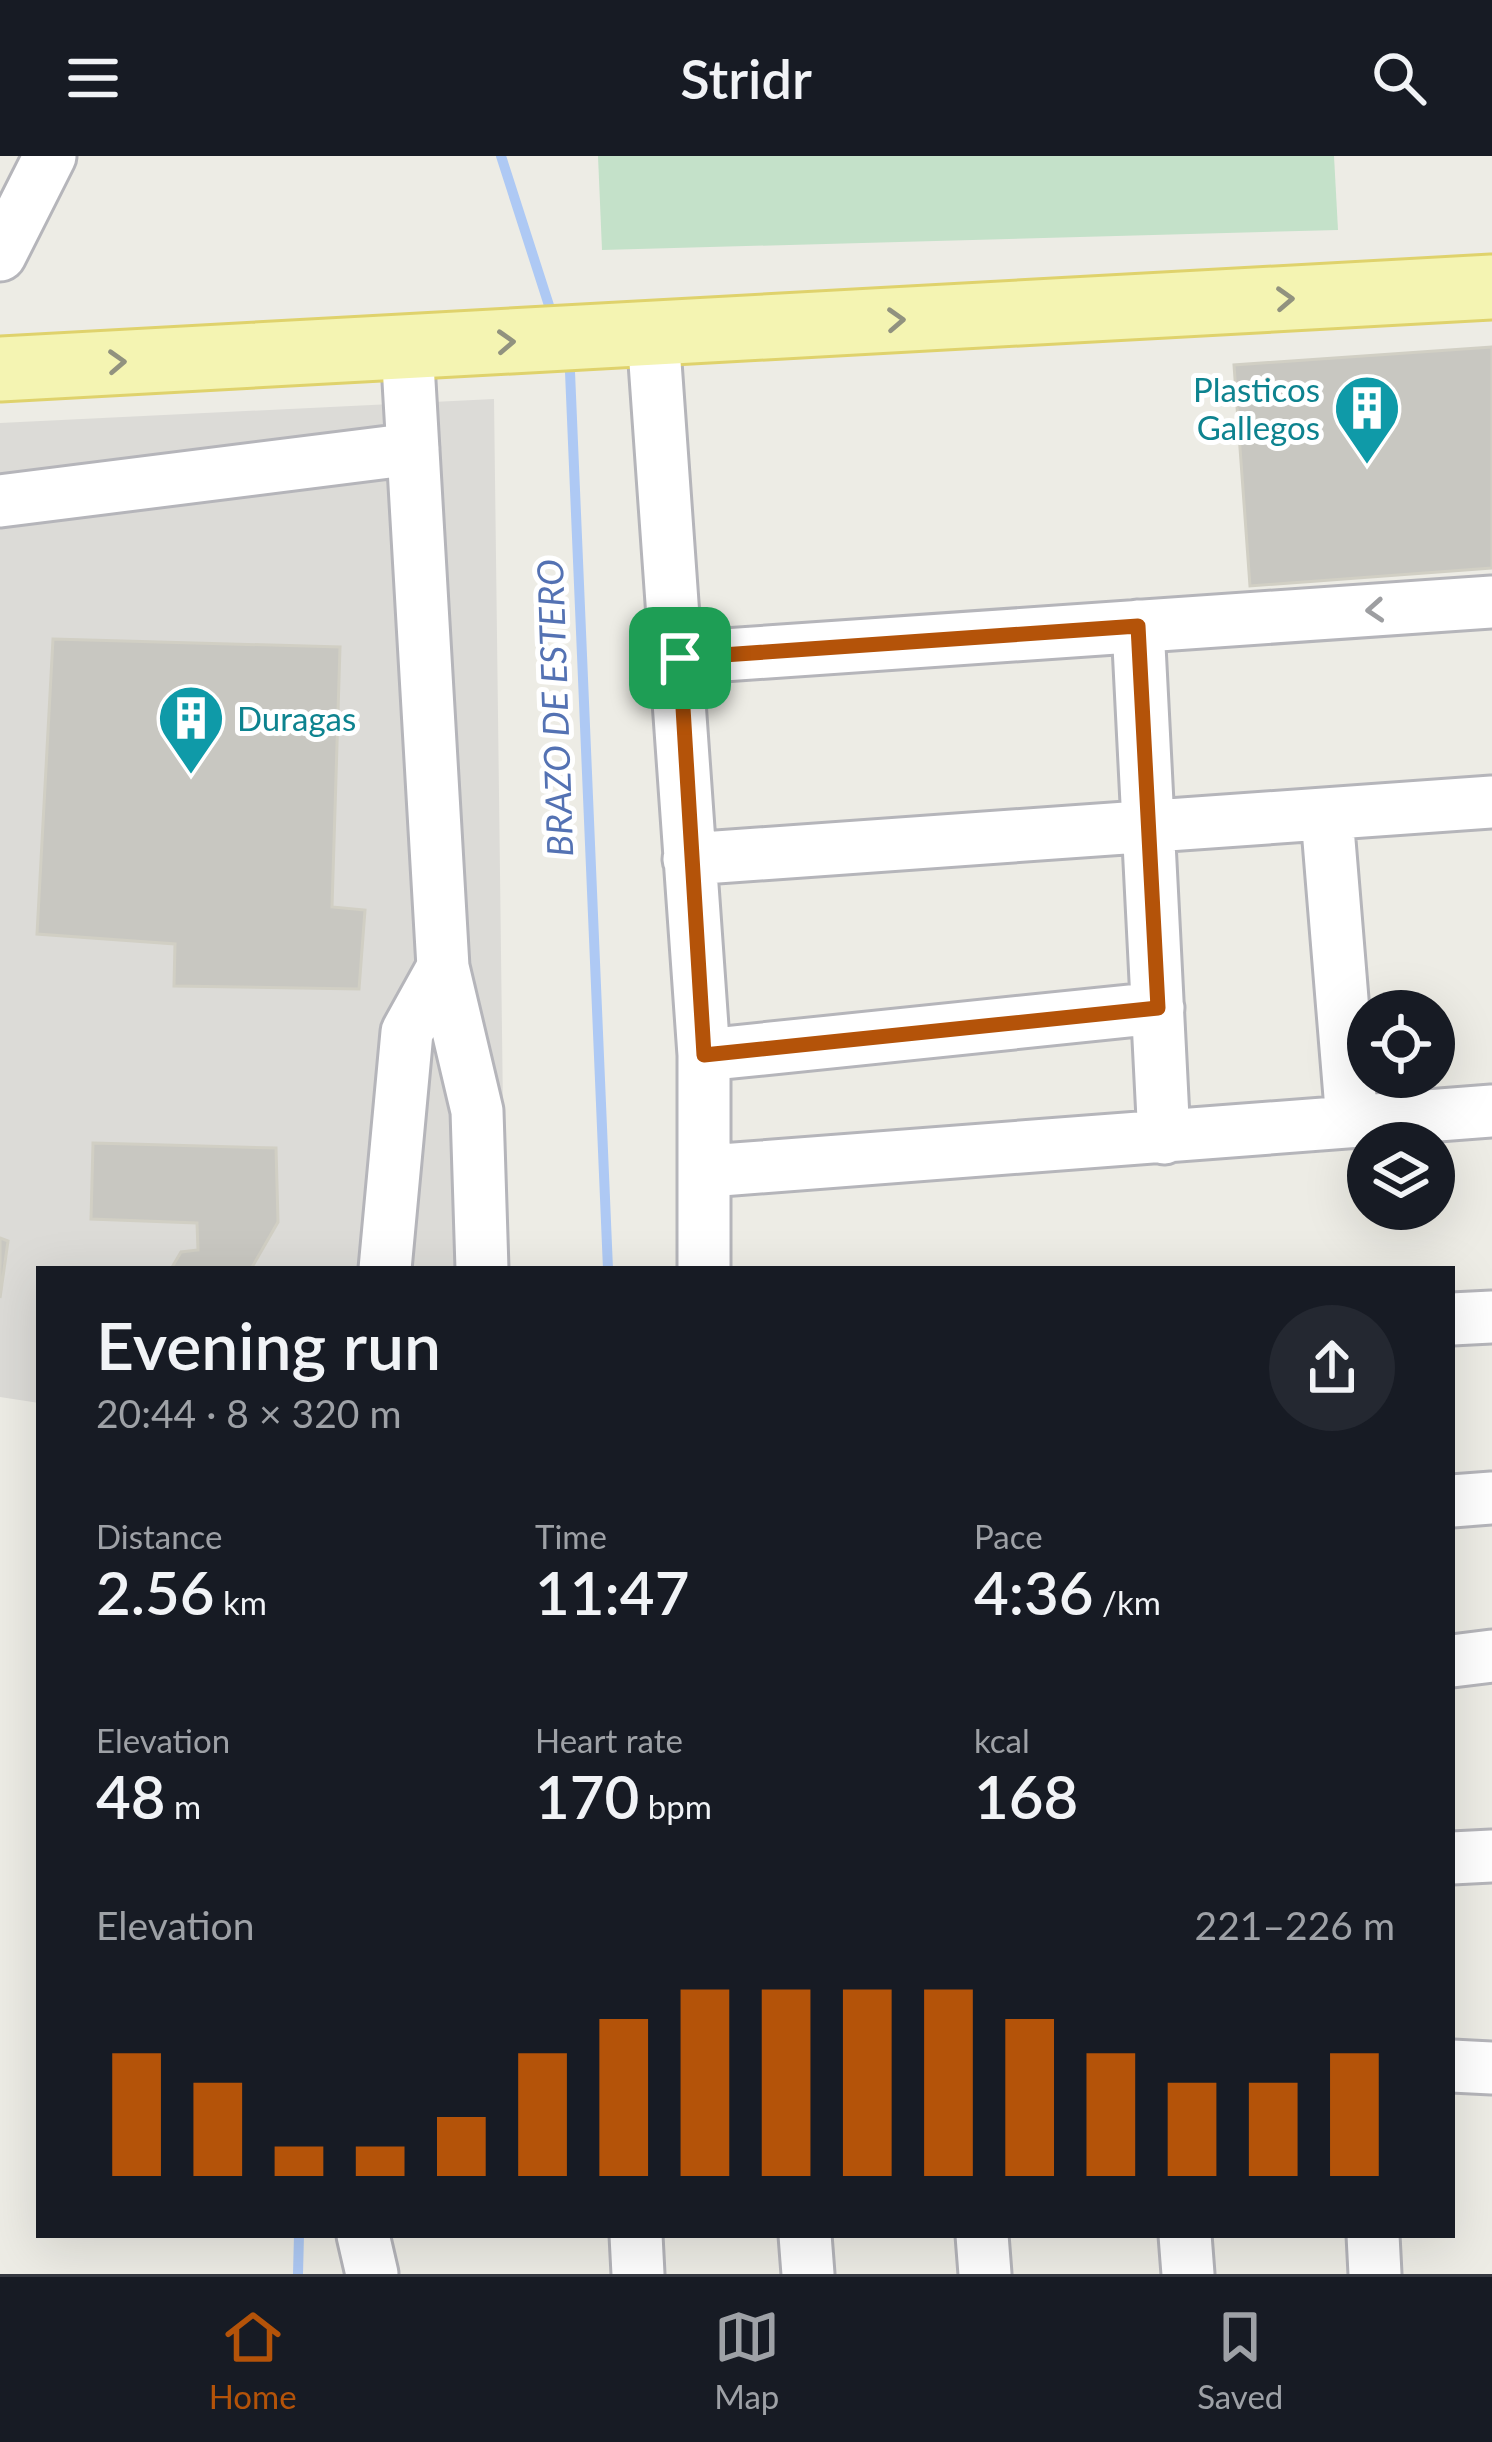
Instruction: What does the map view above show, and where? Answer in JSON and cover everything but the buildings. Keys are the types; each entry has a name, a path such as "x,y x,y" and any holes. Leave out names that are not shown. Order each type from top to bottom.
{"main road":[{"path":"0,368 1492,287"}],"street":[{"path":"0,256 50,156"},
{"path":"653,334 680,658 704,1055 708,1171 704,1266"},
{"path":"407,347 442,967 478,1111 482,1266"},
{"path":"0,502 413,449"},
{"path":"680,658 1492,602"},
{"path":"1138,626 1164,1138"},
{"path":"689,859 1492,802"},
{"path":"1327,816 1352,1121"},
{"path":"385,1266 407,1033 442,967"},
{"path":"704,1055 1158,1008"},
{"path":"708,1171 1492,1111"},
{"path":"1455,1319 1492,1317"},
{"path":"1455,1501 1492,1498"},
{"path":"1455,1660 1492,1656"},
{"path":"1455,1858 1492,1856"},
{"path":"1455,2066 1492,2068"},
{"path":"364,2238 371,2274"},
{"path":"636,2238 638,2274"},
{"path":"805,2238 808,2274"},
{"path":"982,2238 985,2274"},
{"path":"1185,2238 1189,2274"},
{"path":"1373,2238 1375,2274"}],"shaded area":[{"path":"494,399 505,1266 36,1266 36,1403 0,1397 0,423"}],"green space":[{"path":"598,156 1334,156 1338,230 602,250"}],"waterway":[{"name":"BRAZO DE ESTERO","path":"501,156 554,321"},
{"name":"BRAZO DE ESTERO","path":"565,356 570,372 608,1266"},
{"name":"BRAZO DE ESTERO","path":"298,2274 299,2238"}],"place":[{"name":"Plasticos Gallegos","path":"1367,467"},
{"name":"Duragas","path":"191,777"}],"route":[{"path":"1138,626 1158,1008 704,1055 680,658 1138,626"}]}
